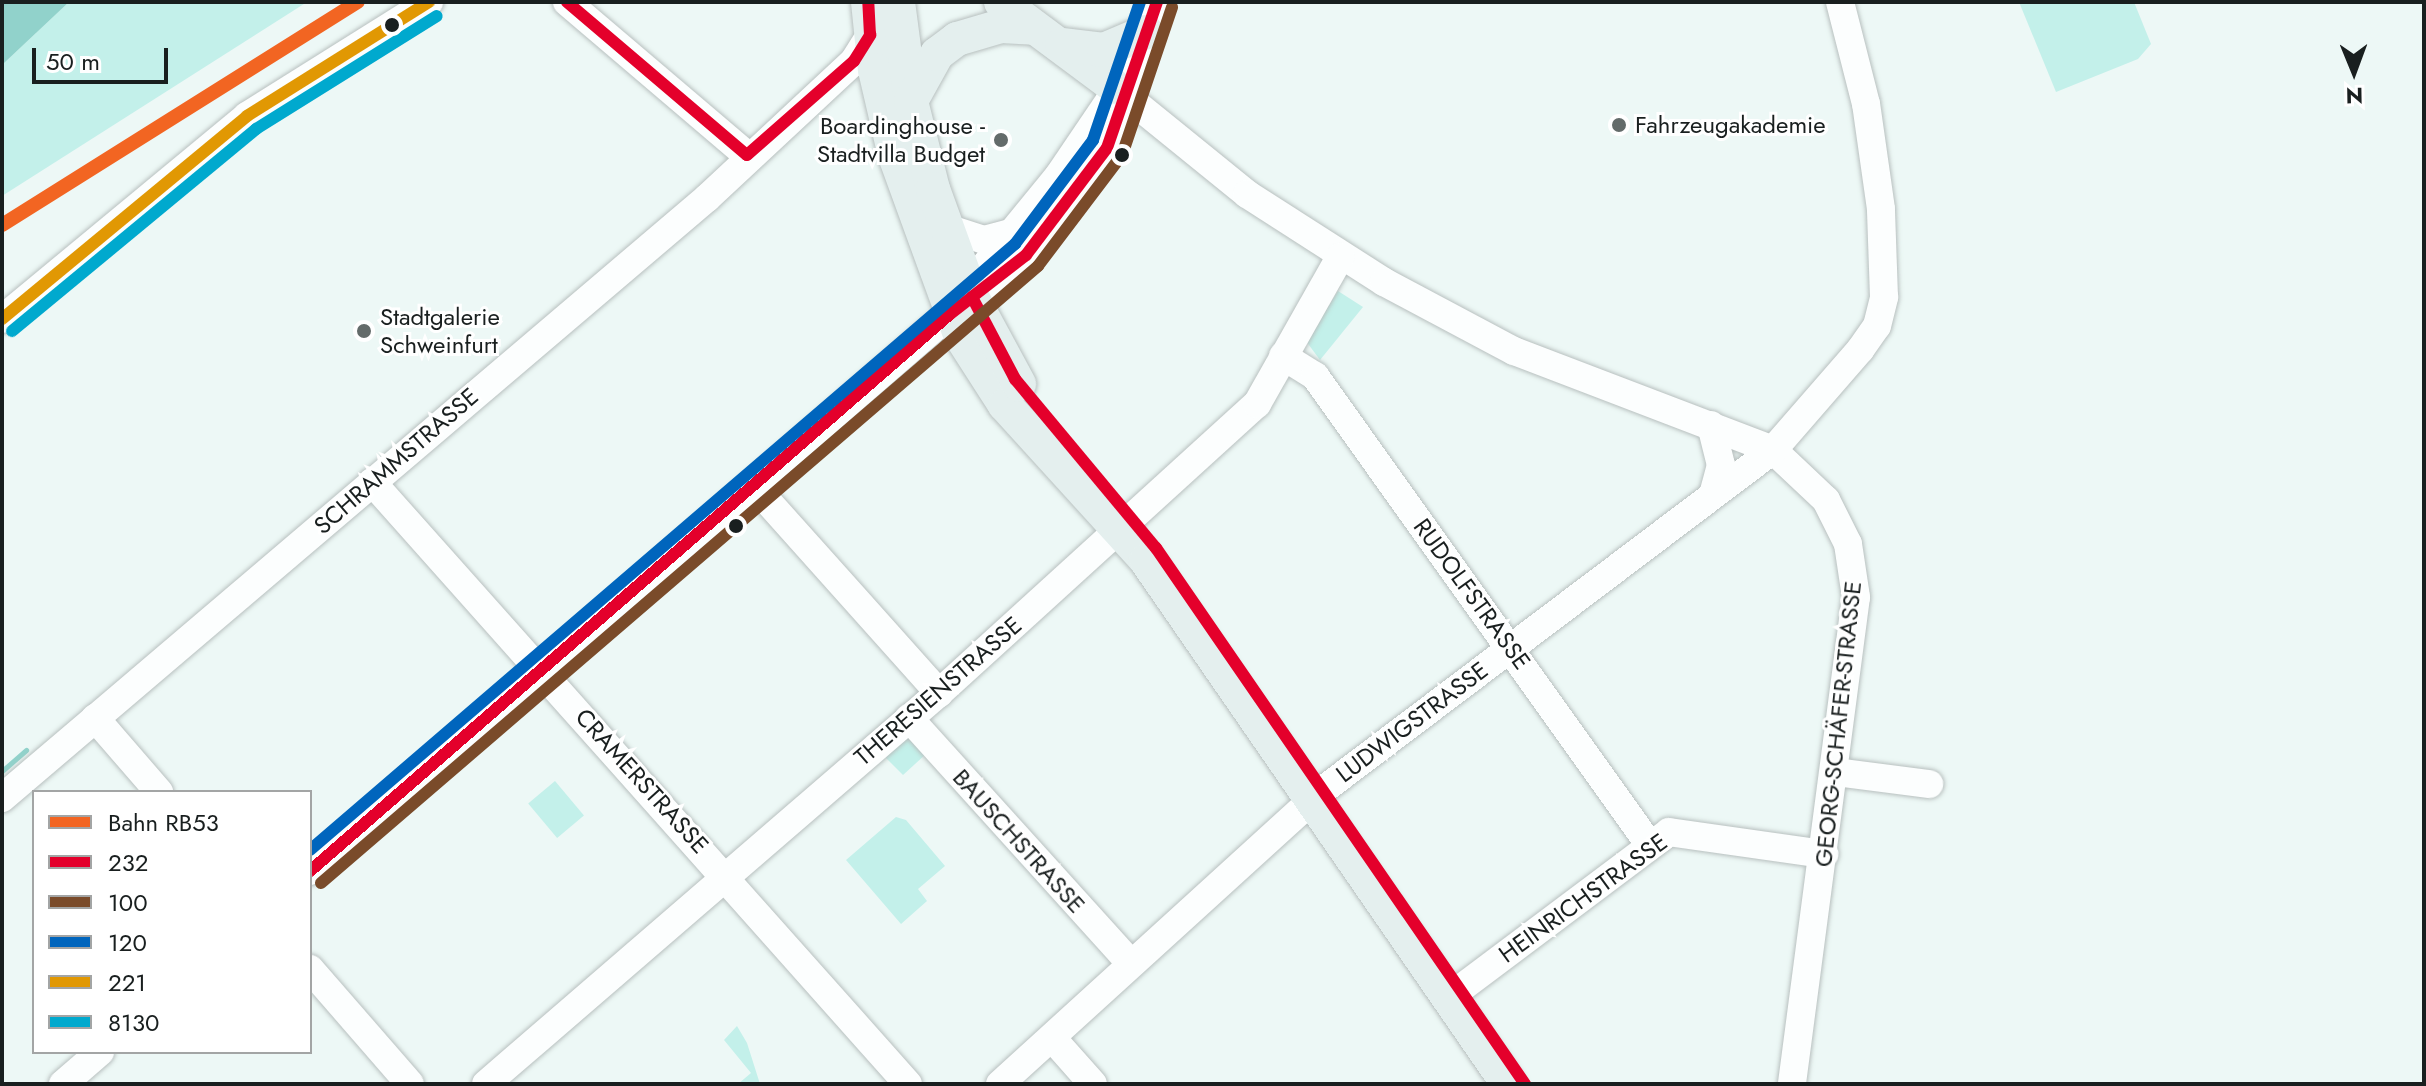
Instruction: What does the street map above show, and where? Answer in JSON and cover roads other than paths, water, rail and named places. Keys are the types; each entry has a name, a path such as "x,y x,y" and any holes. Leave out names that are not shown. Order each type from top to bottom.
{"main road":[{"path":"898,2 896,101 910,208 961,306 1125,524 1318,795 1454,994 1504,1081"},
{"path":"1001,2 1047,36 1137,56"},
{"path":"869,19 896,101 947,228 961,306"},
{"path":"896,101 937,54 957,39 1001,26 1137,56"}],"street":[{"path":"2,319 247,116 429,2"},
{"path":"567,2 747,155"},
{"path":"1137,56 1213,169 1340,257 1514,351 1773,450 1860,350 1877,326 1884,297 1876,164 1840,2"},
{"name":"SCHRAMMSTRASSE","path":"2,798 707,198 747,155 824,90 869,19"},
{"path":"961,306 987,263 1014,232 1137,56"},
{"path":"312,869 961,306 1010,271 1074,198 1107,148 1137,56"},
{"path":"824,90 857,87 896,101"},
{"path":"947,228 984,240 1014,232"},
{"name":"THERESIENSTRASSE","path":"486,1084 939,693 1257,404 1340,257"},
{"name":"RUDOLFSTRASSE","path":"1283,356 1315,376 1649,844"},
{"path":"1711,425 1721,465 1713,494"},
{"name":"LUDWIGSTRASSE","path":"1000,1084 1318,795 1510,646 1773,450"},
{"name":"GEORG-SCHÄFER-STRASSE","path":"1773,450 1826,500 1854,564 1856,597 1792,1084"},
{"name":"CRAMERSTRASSE","path":"372,482 726,874 908,1084"},
{"path":"754,486 939,693"},
{"path":"95,718 157,790"},
{"name":"BAUSCHSTRASSE","path":"909,718 1130,963"},
{"path":"1835,772 1929,784"},
{"name":"HEINRICHSTRASSE","path":"1454,994 1649,844 1669,832 1824,854"},
{"path":"312,971 410,1084"},
{"path":"1053,1039 1093,1084"},
{"path":"63,1084 98,1054"}],"waterway":[{"path":"2,771 26,750"}],"rail line":[{"name":"RB53","path":"2,225 358,2"}],"place":[{"name":"Fahrzeugakademie","path":"1619,125"},
{"name":"Boardinghouse - Stadtvilla Budget","path":"1001,140"},
{"name":"Stadtgalerie Schweinfurt","path":"364,331"}]}
